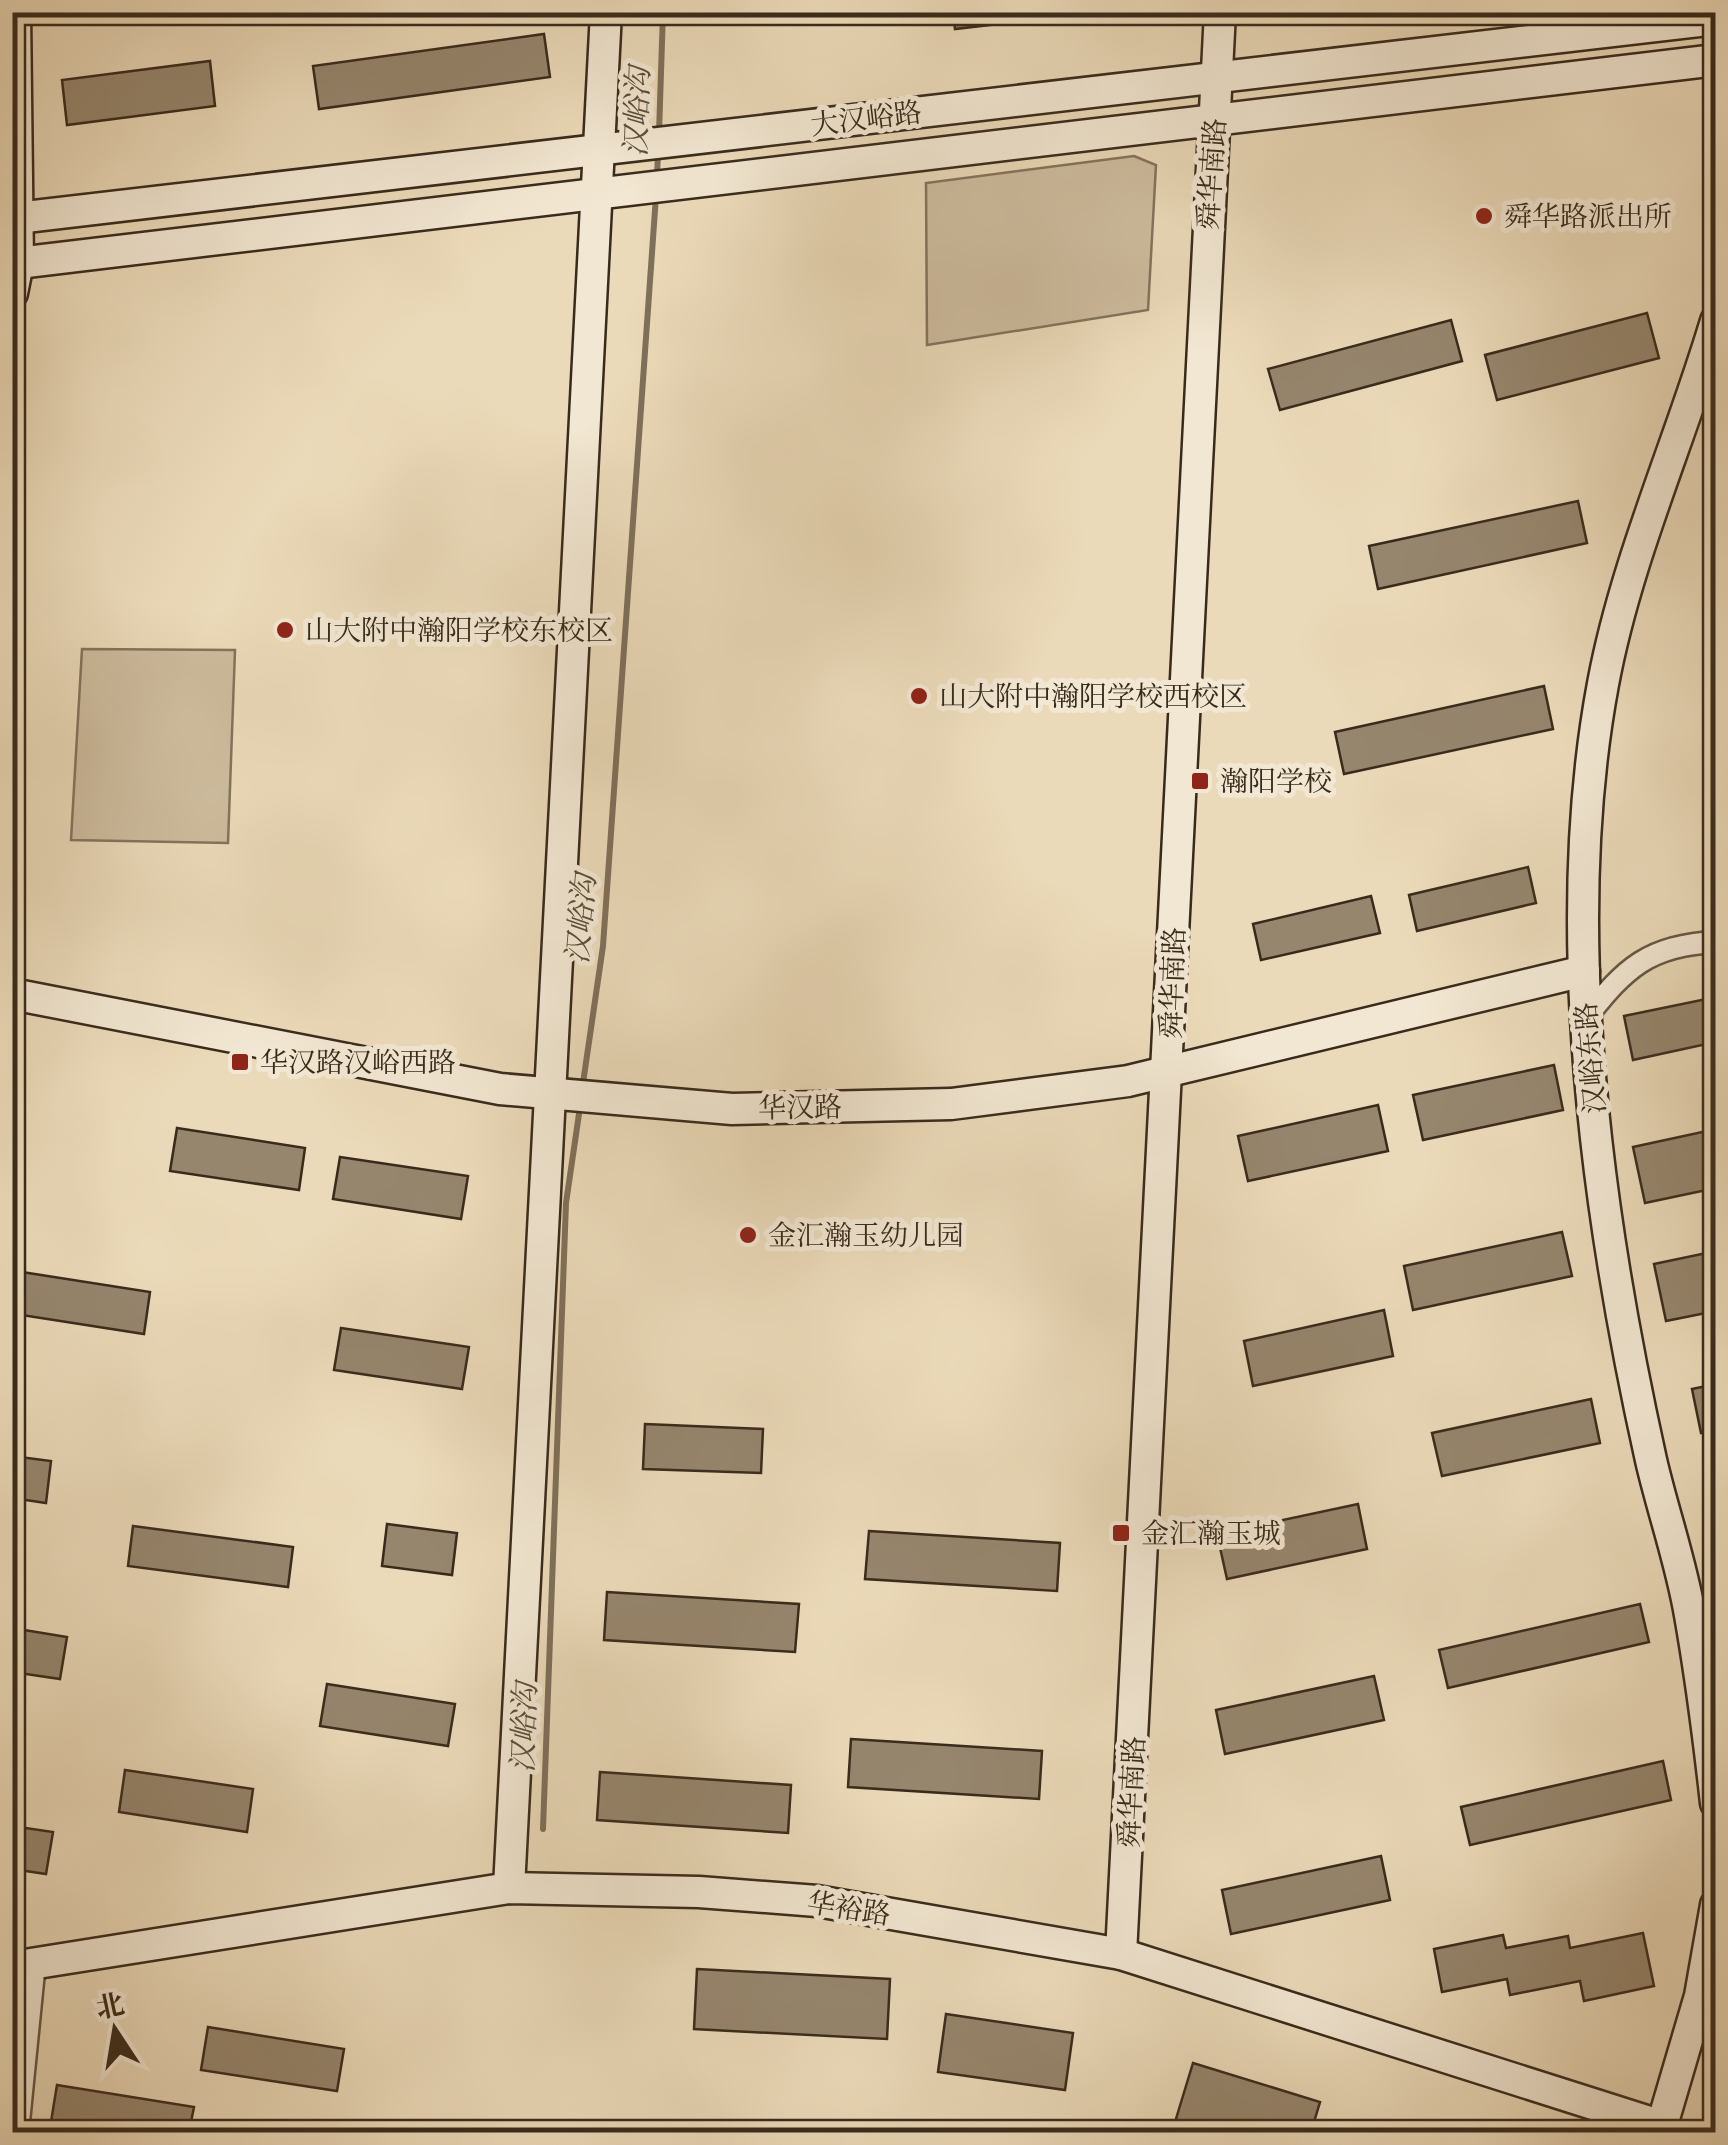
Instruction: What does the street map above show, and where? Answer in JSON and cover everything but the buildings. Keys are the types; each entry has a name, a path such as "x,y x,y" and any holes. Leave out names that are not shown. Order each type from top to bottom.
{"street":[{"path":"12,293 18,263 15,12"},
{"path":"509,1888 570,1098 593,197 606,12"},
{"name":"舜华南路","path":"1121,1954 1168,1074 1194,457 1220,12"},
{"name":"大汉峪路","path":"17,218 1716,18"},
{"name":"大汉峪路","path":"18,263 656,190 1716,60"},
{"name":"汉峪东路","path":"1716,321 1622,603 1602,684 1589,802 1584,971 1584,1019 1608,1228 1651,1460 1690,1612 1716,1803"},
{"path":"1584,1019 1620,974 1649,954 1716,942"},
{"name":"华汉路","path":"12,994 570,1098 732,1109 952,1104 1168,1074 1584,971"},
{"name":"华裕路","path":"24,1964 509,1888 699,1892 817,1901 1121,1954 1661,2129"},
{"path":"1661,2129 1700,1996 1716,1905"},
{"path":"18,2132 24,1964"}],"shaded area":[{"path":"1134,156 1156,165 1148,310 927,345 926,183"},
{"path":"82,649 235,650 228,843 71,840"}],"waterway":[{"name":"汉峪沟","path":"659,133 663,12"},
{"name":"汉峪沟","path":"657,178 658,151"},
{"name":"汉峪沟","path":"582,1090 603,946 656,196"},
{"name":"汉峪沟","path":"543,1829 566,1203 580,1107"}],"place":[{"name":"舜华路派出所","path":"1484,216"},
{"name":"山大附中瀚阳学校东校区","path":"285,630"},
{"name":"山大附中瀚阳学校西校区","path":"919,696"},
{"name":"瀚阳学校","path":"1200,781"},
{"name":"华汉路汉峪西路","path":"240,1062"},
{"name":"金汇瀚玉幼儿园","path":"748,1235"},
{"name":"金汇瀚玉城","path":"1121,1533"}]}
